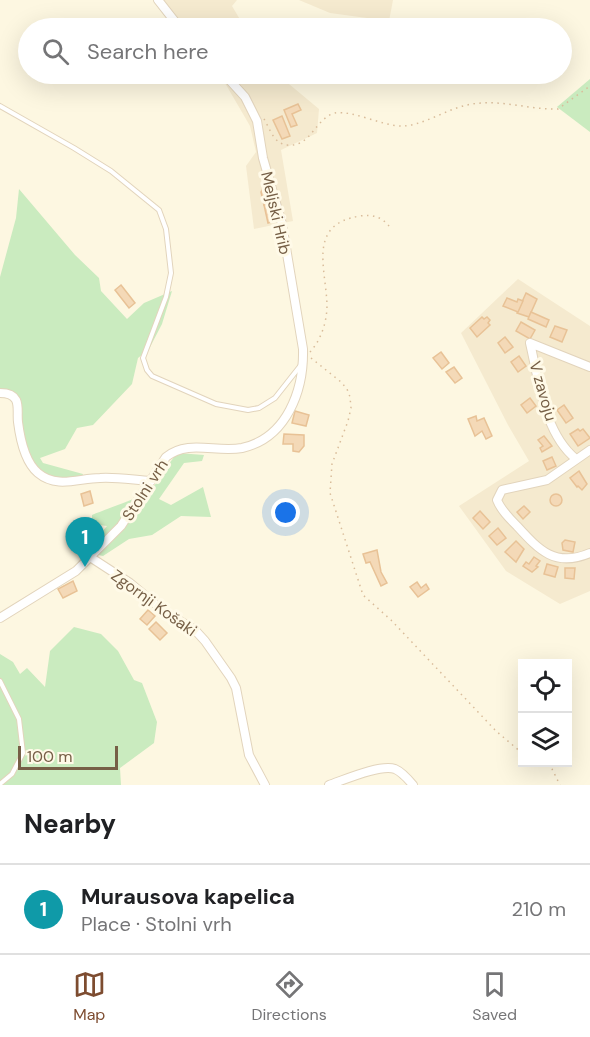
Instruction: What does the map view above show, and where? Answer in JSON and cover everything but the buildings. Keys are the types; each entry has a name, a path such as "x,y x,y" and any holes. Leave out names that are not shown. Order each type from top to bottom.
{"street":[{"path":"158,0 172,18"},
{"name":"Meljski Hrib","path":"233,84 245,97 257,121 263,158 282,224 307,359"},
{"name":"V zavoju","path":"576,459 566,450 555,433 547,411 530,343 590,367"},
{"name":"Stolni vrh","path":"0,618 76,571 121,526 166,457 175,449 187,447 242,448 263,440 276,430 292,408 307,359"},
{"path":"0,393 14,397 17,403 21,436 28,458 37,473 64,483 100,477 151,481"},
{"path":"590,450 547,480 502,490 497,500 499,506 538,549 545,553 565,560 579,558 590,553"},
{"name":"Zgornji Košaki","path":"90,557 130,583 165,612 195,630 205,641 236,688 249,755 265,785"},
{"path":"329,785 378,769 390,768 401,773 413,785"}],"lane":[{"path":"0,106 102,165 159,210 166,229 171,273 166,297 143,358 152,376 216,404 248,410 259,408 275,398 307,359"},
{"path":"0,681 19,719 23,753 12,774 0,784"}],"path":[{"path":"262,115 277,140 289,146 304,141 335,113 407,126 456,108 483,102 558,109 590,86"},
{"path":"389,226 381,218 361,216 339,223 327,233 323,240 327,306 325,324 318,342 307,359 341,382 347,389 351,408 332,464 330,493 363,595 391,620 496,731 518,750"},
{"path":"549,767 560,785"}],"shaded area":[{"path":"153,0 237,0 232,6 239,18 166,18"},
{"path":"299,0 393,0 390,18 367,18 330,13"},
{"path":"226,84 289,84 319,109 317,133 281,150 293,221 254,229 246,166 256,152 250,126"},
{"path":"518,279 590,326 590,591 560,604 506,571 459,506 529,461 461,333"}],"green space":[{"path":"590,79 590,132 557,107"},
{"path":"19,189 75,255 99,278 101,291 127,319 144,303 172,291 162,324 149,349 138,358 132,384 93,425 77,428 65,449 40,458 43,463 83,474 82,478 64,479 50,476 39,469 32,459 23,433 20,402 0,391 0,277 16,218"},
{"path":"178,453 204,455 202,461 184,463 159,499 171,505 203,487 211,517 181,516 152,535 129,539 103,556 85,552 107,526 92,524 92,515 132,499 153,487"},
{"path":"74,627 101,634 118,651 134,680 142,683 157,722 154,743 120,768 121,785 0,785 0,654 13,662 20,674 27,668 45,687 50,651"}],"place":[{"name":"Murausova kapelica","path":"85,567"}]}
